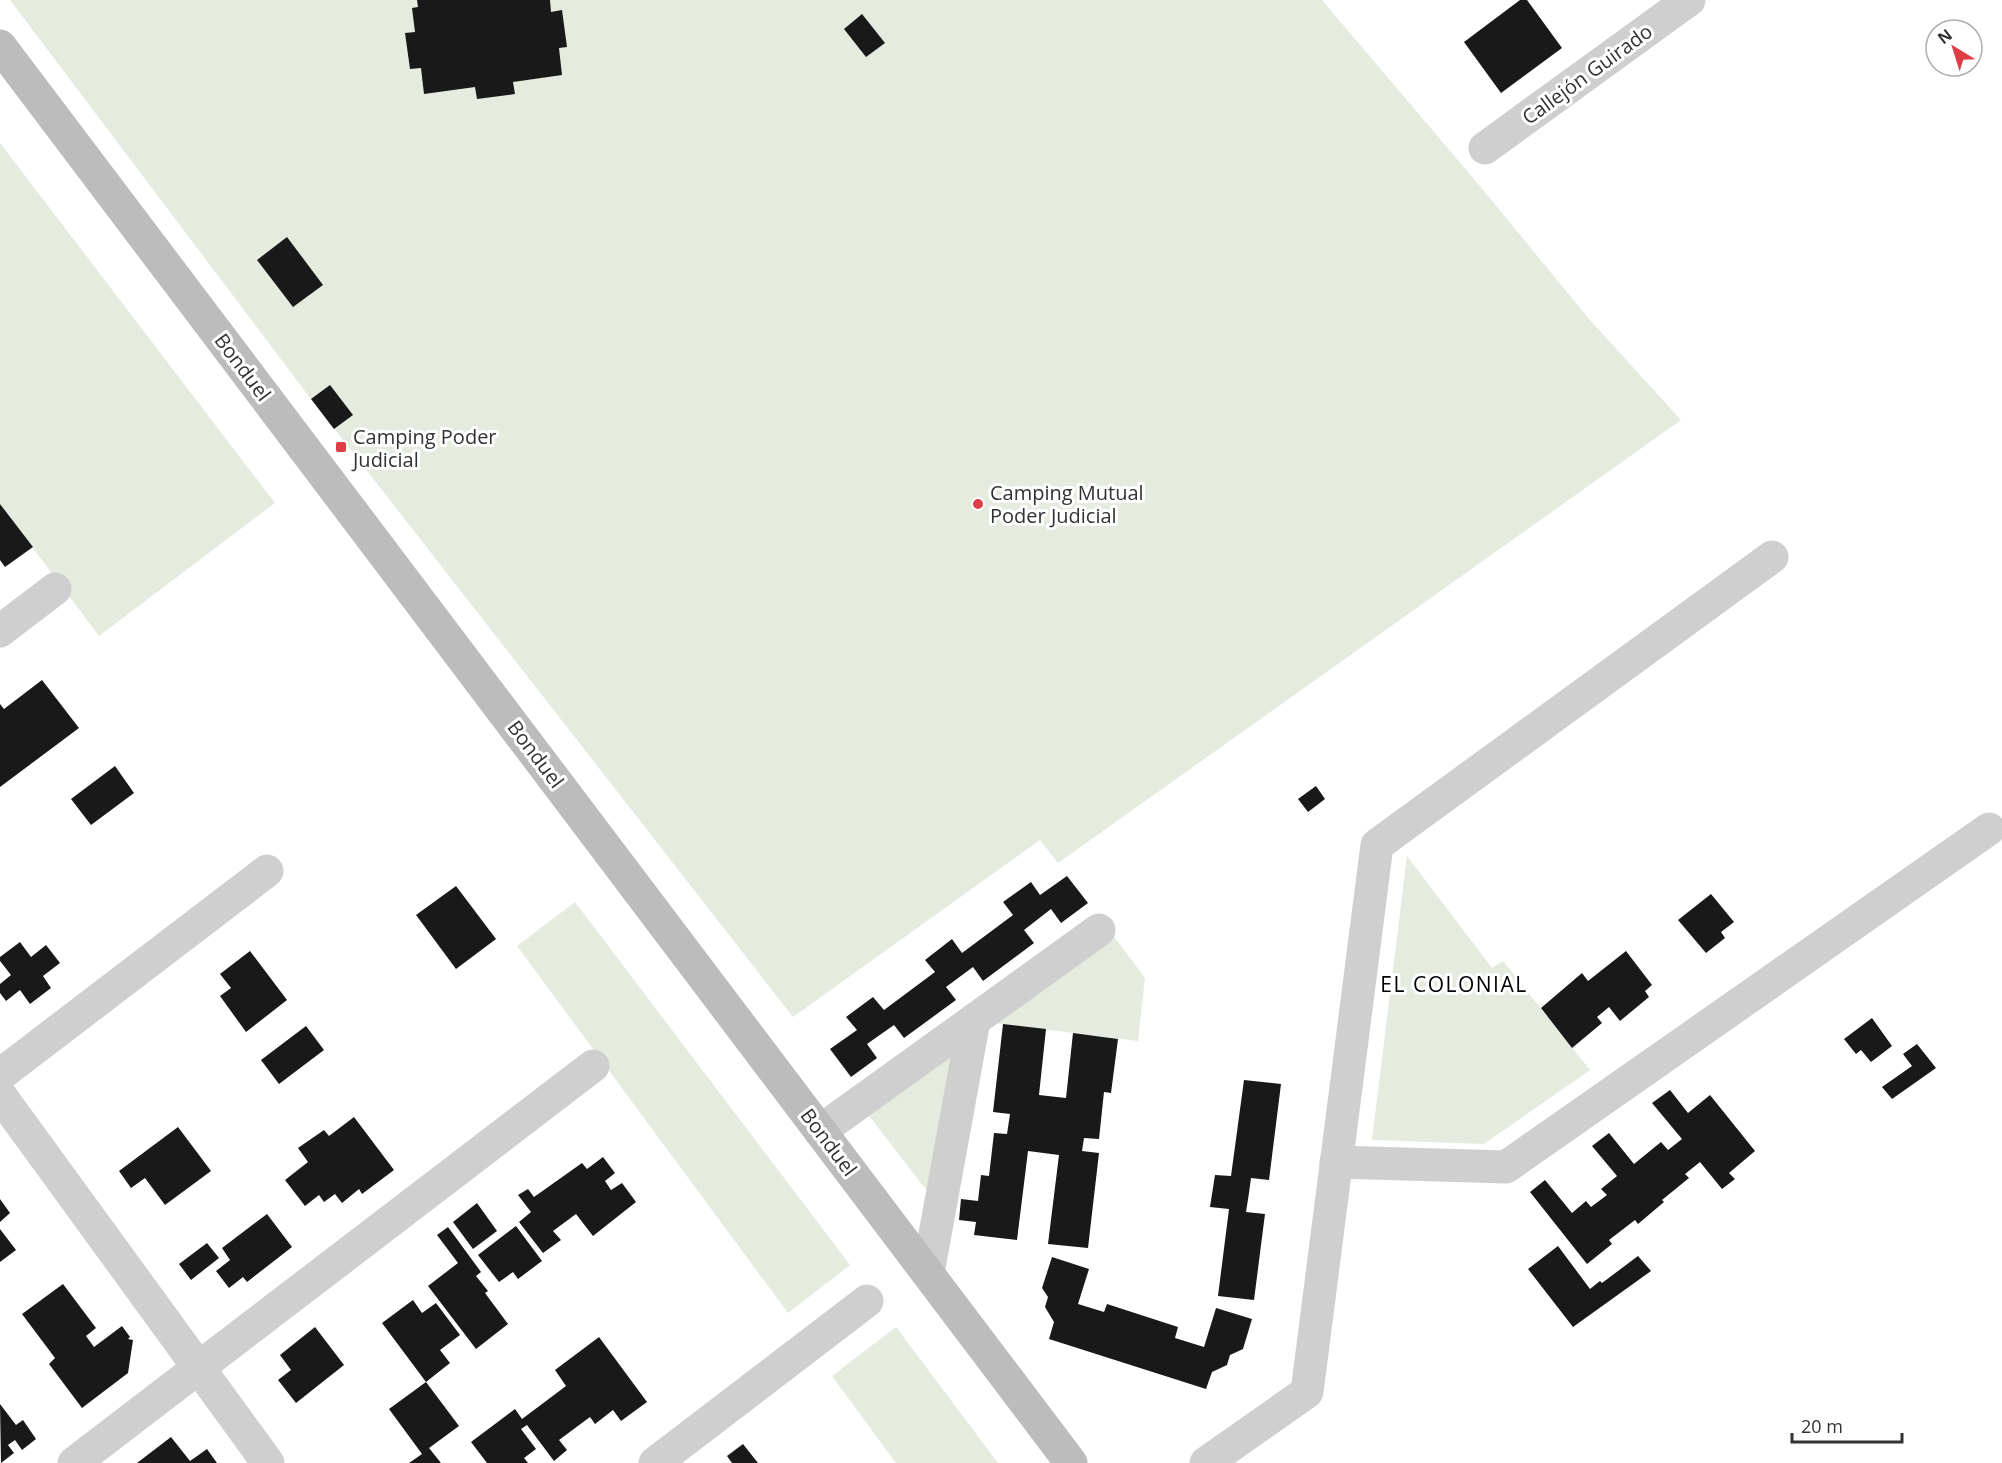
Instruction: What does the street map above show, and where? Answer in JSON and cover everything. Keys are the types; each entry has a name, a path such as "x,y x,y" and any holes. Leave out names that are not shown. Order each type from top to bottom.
{"main road":[{"name":"Bonduel","path":"0,46 1071,1463"}],"street":[{"name":"Callejón Guirado","path":"1485,148 1689,0"},
{"path":"1206,1463 1307,1392 1377,845 1772,557"},
{"path":"0,631 55,589"},
{"path":"1336,1162 1506,1167 1989,829"},
{"path":"0,1075 267,871"},
{"path":"820,1131 1099,930"},
{"path":"928,1273 974,1020"},
{"path":"74,1463 593,1066"},
{"path":"0,1095 268,1463"},
{"path":"655,1463 867,1301"}],"shaded area":[{"name":"Camping Mutual Poder Judicial","path":"10,0 1322,0 1590,320 1681,420 1058,863 1040,840 793,1017 311,399"},
{"path":"0,143 275,503 99,636 0,504"},
{"path":"1407,856 1492,968 1503,961 1590,1070 1484,1144 1372,1140"},
{"path":"575,902 850,1265 788,1313 517,946"},
{"path":"1110,931 1145,978 1138,1041 985,1022"},
{"path":"958,1044 931,1196 866,1112"},
{"path":"896,1327 998,1463 896,1463 832,1376"}],"building":[{"path":"417,0 550,0 551,12 562,10 567,47 559,48 562,75 513,82 515,94 477,99 475,87 424,94 421,68 410,69 405,33 415,32 412,8 418,7"},
{"path":"1520,0 1527,0 1562,48 1501,93 1464,42"},
{"path":"862,14 885,43 866,57 844,29"},
{"path":"287,237 323,285 293,307 257,260"},
{"path":"330,385 353,415 334,429 311,399"},
{"path":"0,504 33,547 5,567 0,560"},
{"path":"42,680 79,728 0,787 0,704 4,709"},
{"path":"115,766 134,793 91,825 71,799"},
{"path":"1316,786 1325,799 1308,812 1298,799"},
{"path":"1067,876 1088,903 1061,923 1051,909 1024,930 1034,943 983,981 973,967 946,987 956,1000 904,1038 894,1025 867,1044 877,1058 851,1077 830,1049 857,1030 846,1017 873,997 884,1010 935,972 925,960 952,939 962,953 1013,915 1003,902 1031,882 1040,895"},
{"path":"456,886 496,939 456,969 416,915"},
{"path":"1711,894 1734,922 1721,932 1725,938 1706,953 1678,920"},
{"path":"20,942 31,957 46,945 60,963 43,976 51,988 30,1004 20,990 6,1001 0,993 0,984 11,975 0,961 0,957"},
{"path":"250,951 287,1000 246,1032 220,996 231,988 220,974"},
{"path":"1626,951 1652,985 1645,991 1649,997 1620,1021 1609,1007 1597,1017 1602,1023 1572,1048 1541,1008 1582,973 1588,981"},
{"path":"1872,1018 1892,1046 1871,1062 1861,1050 1856,1054 1844,1039"},
{"path":"1003,1024 1046,1029 1039,1095 1066,1098 1073,1033 1118,1039 1111,1093 1104,1092 1099,1139 1084,1138 1082,1151 1099,1153 1088,1248 1048,1244 1059,1155 1028,1151 1017,1240 974,1235 976,1222 959,1220 961,1199 978,1201 981,1175 989,1176 994,1133 1007,1134 1010,1114 993,1112"},
{"path":"306,1026 324,1050 279,1084 261,1060"},
{"path":"1917,1044 1936,1068 1892,1099 1882,1087 1912,1066 1903,1054"},
{"path":"1244,1080 1281,1084 1269,1180 1251,1178 1246,1212 1265,1214 1254,1300 1218,1296 1229,1209 1210,1207 1215,1175 1231,1176"},
{"path":"1670,1090 1688,1113 1710,1095 1755,1151 1729,1173 1735,1179 1722,1189 1700,1162 1685,1174 1689,1178 1662,1200 1664,1202 1638,1224 1635,1220 1609,1240 1612,1244 1587,1264 1530,1192 1545,1180 1572,1213 1586,1201 1591,1207 1607,1195 1601,1189 1617,1176 1592,1146 1609,1133 1634,1164 1661,1142 1668,1150 1682,1139 1652,1103"},
{"path":"354,1117 394,1170 362,1194 359,1189 342,1203 335,1194 324,1202 319,1195 305,1206 285,1180 308,1162 298,1148 324,1130 329,1136"},
{"path":"178,1127 211,1171 165,1205 145,1178 131,1188 119,1171"},
{"path":"603,1157 615,1173 605,1181 611,1190 622,1183 636,1202 593,1236 576,1214 553,1231 561,1240 543,1253 519,1222 531,1212 518,1195 528,1189 534,1197 582,1163 587,1169"},
{"path":"0,1199 10,1213 0,1222"},
{"path":"477,1203 497,1231 473,1249 453,1222"},
{"path":"267,1214 292,1247 247,1282 243,1277 229,1288 216,1271 230,1260 222,1248"},
{"path":"516,1226 542,1261 518,1279 513,1272 499,1282 478,1255"},
{"path":"448,1227 481,1272 476,1276 488,1291 485,1293 508,1324 476,1349 428,1286 458,1263 437,1235"},
{"path":"0,1229 16,1250 0,1262"},
{"path":"207,1243 219,1258 191,1280 179,1264"},
{"path":"1558,1246 1590,1289 1600,1281 1602,1283 1638,1256 1651,1271 1573,1327 1528,1269"},
{"path":"1052,1257 1089,1269 1078,1304 1104,1312 1107,1304 1178,1327 1175,1338 1204,1347 1216,1308 1252,1319 1243,1349 1230,1355 1227,1365 1212,1372 1206,1389 1049,1339 1054,1322 1045,1307 1048,1297 1042,1288"},
{"path":"63,1284 96,1328 86,1336 94,1347 122,1326 130,1337 128,1339 133,1340 128,1373 82,1408 49,1364 55,1358 22,1314"},
{"path":"413,1300 422,1313 436,1303 460,1335 440,1350 450,1363 426,1382 382,1323"},
{"path":"315,1327 344,1365 296,1403 278,1380 291,1370 280,1355"},
{"path":"599,1337 647,1402 621,1421 613,1410 595,1424 590,1417 559,1440 567,1450 554,1461 527,1425 521,1429 536,1449 524,1458 528,1463 487,1463 471,1442 515,1409 522,1419 566,1386 555,1370"},
{"path":"426,1382 459,1426 429,1448 441,1463 409,1463 422,1454 389,1409"},
{"path":"0,1404 16,1425 23,1420 36,1439 22,1450 15,1440 8,1445 14,1453 1,1463"},
{"path":"171,1437 190,1461 207,1449 217,1463 137,1463"},
{"path":"743,1444 758,1463 732,1463 727,1456"}],"place":[{"name":"Camping Poder Judicial","path":"341,447"},
{"name":"Camping Mutual Poder Judicial","path":"978,504"}],"district":[{"name":"EL COLONIAL","path":"1454,984"}]}
